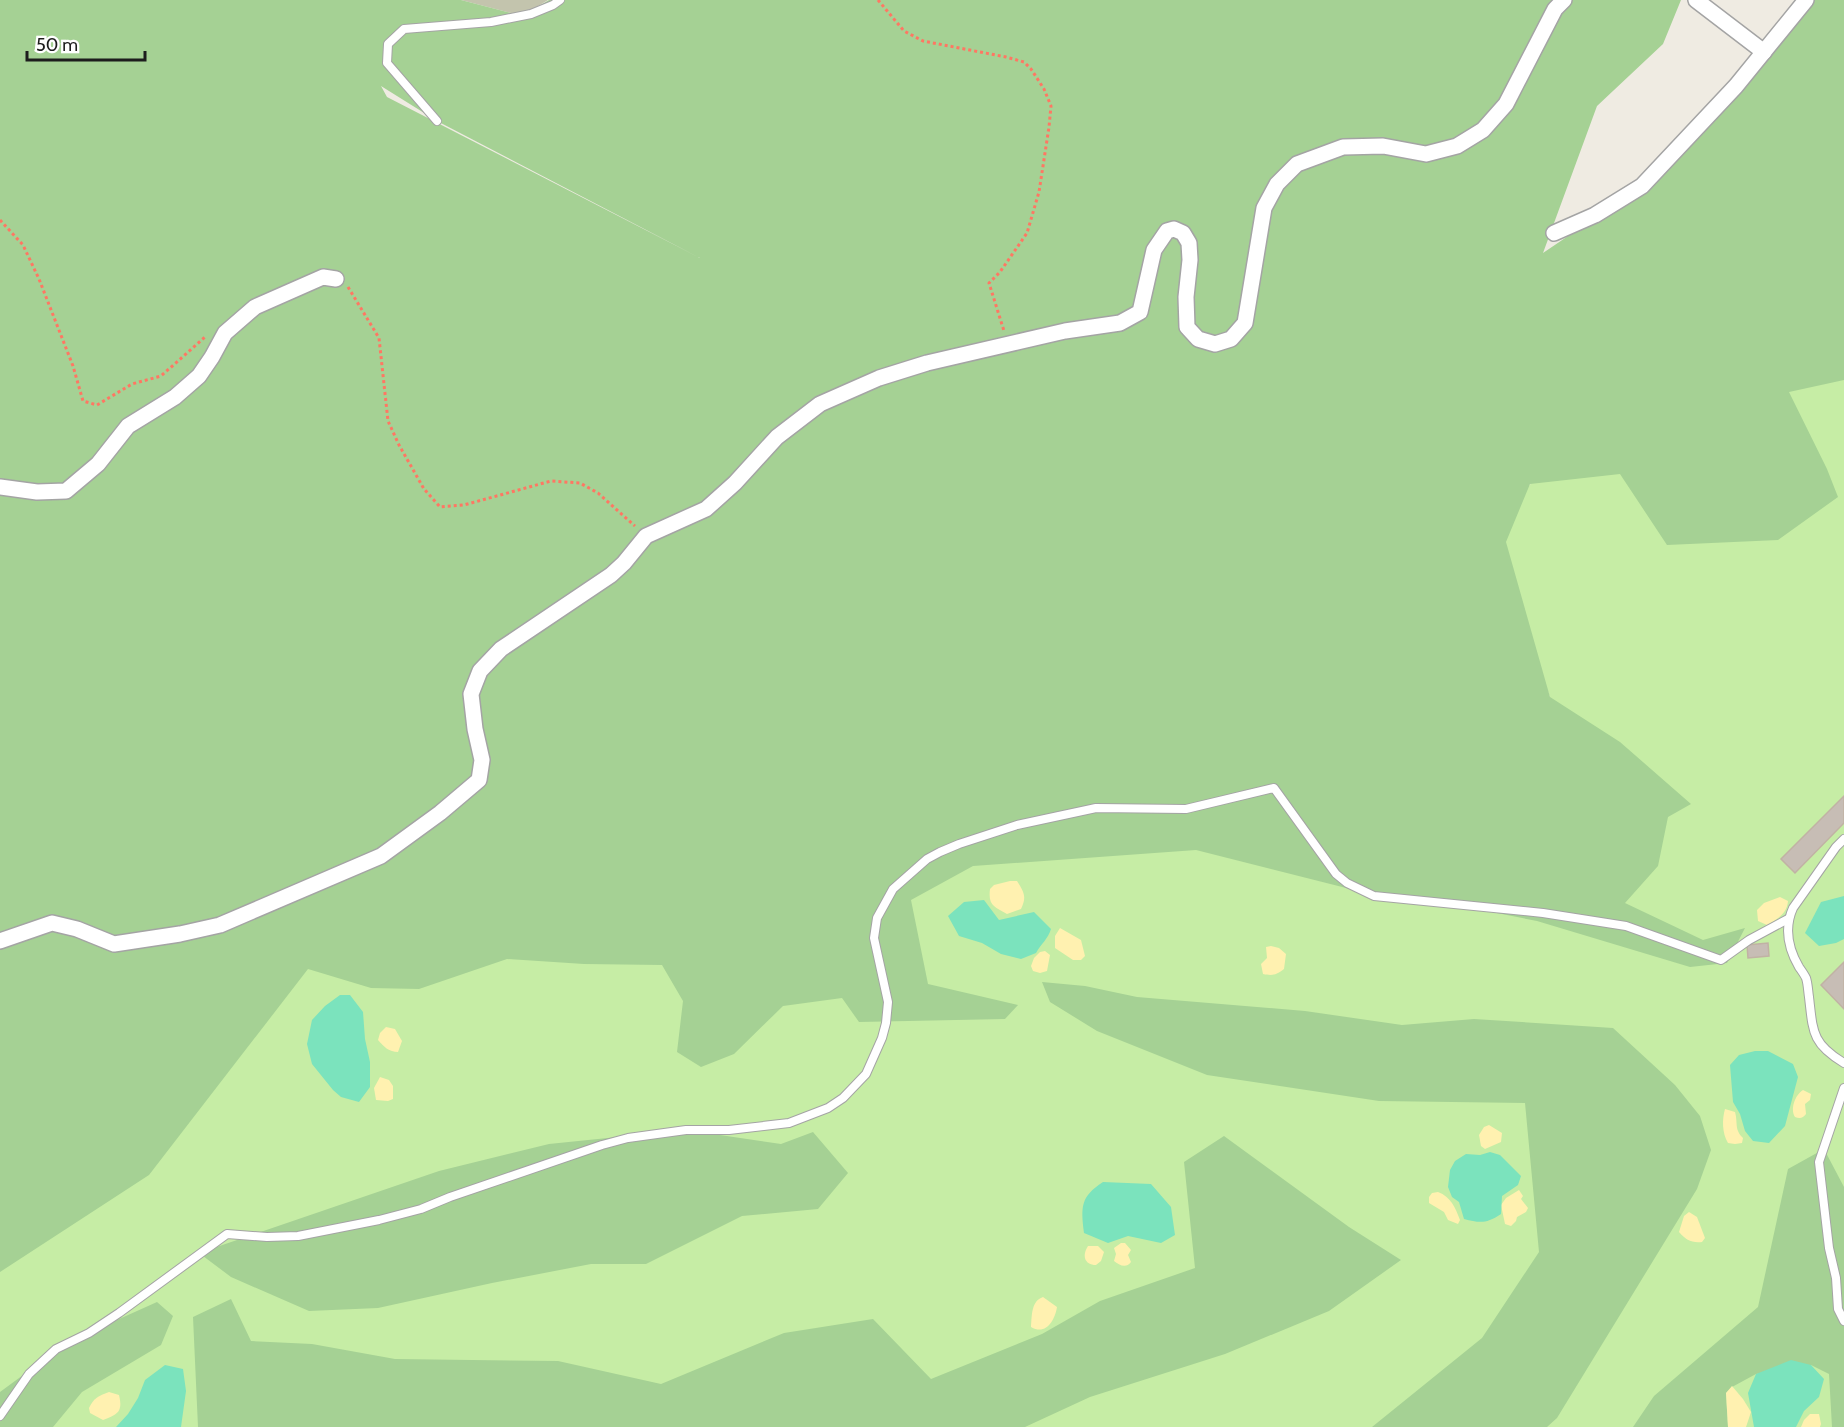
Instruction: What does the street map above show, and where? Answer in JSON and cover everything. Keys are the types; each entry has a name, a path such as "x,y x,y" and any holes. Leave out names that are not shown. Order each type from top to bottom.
{"street":[{"path":"0,941 52,923 77,929 114,944 180,934 220,925 381,856 440,813 479,780 482,760 475,729 471,694 480,671 501,649 611,575 646,536 706,509 735,483 777,437 820,404 879,378 927,363 1065,331 1120,323 1140,312 1154,250 1167,231 1174,229 1183,233 1189,243 1187,327 1198,339 1215,344 1231,339 1245,323 1264,208 1277,184 1297,164 1343,147 1383,146 1426,154 1457,146 1483,130 1506,104 1555,9 1564,0"},
{"path":"1696,0 1764,52"},
{"path":"1554,233 1595,215 1642,186 1705,120 1806,0"},
{"path":"0,488 37,492 66,491 98,464 128,426 175,397 199,376 225,333 255,307 323,277 336,279"}],"lane":[{"path":"437,121 387,63 388,44 404,29 491,22 531,14 560,0"},
{"path":"0,1416 29,1374 56,1349 89,1333 119,1313 227,1234 267,1237 298,1236 379,1220 422,1209 450,1197 592,1148 628,1138 686,1130 729,1130 789,1123 828,1108 853,1089 866,1074 882,1038 888,1002 874,938 877,918 893,889 927,859 940,852 1017,825 1096,808 1186,809 1274,788 1336,874 1362,892 1374,896 1515,909 1605,922 1626,926 1721,960 1749,940 1788,919"},
{"path":"1844,839 1793,908 1788,919 1787,933 1789,945 1798,966 1807,979 1812,1031 1827,1053 1844,1063"},
{"path":"1844,1088 1819,1161 1829,1248 1836,1278 1838,1309 1844,1321"}],"path":[{"path":"878,0 904,31 923,40 1024,62 1044,89 1051,106 1039,192 1027,233 1000,272 989,283 1008,343"},
{"path":"0,220 23,245 39,279 73,366 83,401 97,405 132,384 161,376 213,330 225,333"},
{"path":"336,279 347,285 379,338 388,421 424,489 440,507 464,505 551,481 580,483 598,493 646,536"}],"shaded area":[{"path":"461,0 548,0 522,16"}],"green space":[{"path":"0,0 461,0 522,16 549,0 1681,0 1663,44 1597,106 1543,253 1642,186 1803,0 1844,0 1844,380 1789,392 1827,469 1838,497 1778,540 1667,545 1620,474 1530,484 1506,542 1550,697 1620,742 1691,804 1668,817 1658,866 1625,903 1703,940 1745,928 1727,963 1690,967 1537,921 1436,901 1362,892 1196,850 973,866 911,900 928,984 1018,1005 1005,1019 859,1022 842,998 783,1006 734,1054 701,1067 677,1052 683,1001 662,965 584,964 507,959 419,989 371,988 308,969 149,1175 0,1272","holes":["381,86 437,121 700,258 387,97"]},
{"path":"1844,351 1844,1427 0,1427 0,1195 298,928 1550,697 1473,550 1634,365"},
{"path":"1844,896 1844,939 1819,946 1805,933 1821,902"},
{"path":"984,900 999,920 1034,912 1051,929 1036,953 1021,959 1001,954 982,943 959,936 948,916 964,902"},
{"path":"1042,982 1085,986 1137,997 1305,1011 1402,1025 1474,1019 1613,1028 1675,1085 1700,1116 1711,1150 1697,1189 1557,1418 1547,1427 1372,1427 1482,1338 1539,1252 1525,1103 1379,1101 1207,1075 1097,1031 1050,1002"},
{"path":"340,995 350,995 363,1012 370,1062 370,1087 359,1102 341,1097 333,1090 312,1064 307,1044 312,1020"},
{"path":"1768,1051 1793,1064 1798,1077 1785,1126 1769,1143 1753,1141 1745,1131 1740,1114 1733,1102 1730,1065 1739,1055"},
{"path":"686,1130 781,1144 813,1132 848,1173 818,1209 742,1216 646,1264 591,1264 378,1308 309,1311 231,1277 199,1253 439,1171 549,1144"},
{"path":"1224,1136 1349,1227 1401,1260 1329,1311 1225,1354 1090,1397 1025,1427 198,1427 193,1317 231,1299 251,1341 312,1344 395,1359 558,1361 661,1384 784,1333 873,1319 931,1379 1042,1334 1100,1301 1195,1268 1184,1162"},
{"path":"1824,1149 1844,1187 1844,1427 1832,1427 1829,1374 1811,1365 1756,1374 1732,1387 1726,1393 1728,1427 1633,1427 1654,1396 1758,1307 1788,1169"},
{"path":"1490,1152 1500,1155 1521,1176 1518,1185 1502,1196 1501,1214 1483,1222 1464,1219 1459,1202 1452,1197 1448,1187 1450,1170 1455,1161 1466,1154 1480,1155"},
{"path":"1103,1182 1151,1184 1171,1207 1175,1235 1161,1243 1128,1236 1108,1243 1084,1233 1082,1216 1084,1203 1095,1187"},
{"path":"157,1302 173,1316 161,1345 82,1392 53,1427 0,1427 0,1392 68,1342"},
{"path":"1791,1360 1811,1365 1824,1379 1819,1397 1804,1411 1796,1427 1754,1427 1748,1393 1756,1374"},
{"path":"165,1365 183,1369 186,1391 181,1427 116,1427 138,1398 145,1380"}],"sand":[{"path":"1017,881 1024,898 1021,909 1007,914 991,902 990,889 994,885"},
{"path":"1780,897 1788,901 1784,913 1767,925 1758,921 1757,910 1764,903"},
{"path":"1060,928 1081,940 1085,956 1081,960 1073,960 1055,948 1055,936"},
{"path":"1266,947 1279,948 1286,954 1284,969 1279,973 1263,974 1261,964 1267,958"},
{"path":"1045,951 1050,955 1047,971 1040,973 1033,971 1031,966 1034,958 1040,952"},
{"path":"386,1027 395,1029 402,1041 398,1052 387,1049 378,1040 380,1033"},
{"path":"380,1077 389,1080 393,1086 393,1099 376,1100 374,1088"},
{"path":"1803,1090 1811,1094 1810,1100 1805,1104 1806,1114 1798,1118 1795,1117 1793,1106"},
{"path":"1725,1109 1735,1112 1737,1129 1743,1138 1742,1143 1728,1143 1726,1139 1723,1126"},
{"path":"1489,1125 1502,1133 1501,1142 1485,1149 1481,1146 1479,1135 1484,1127"},
{"path":"1519,1190 1523,1196 1521,1199 1528,1208 1526,1212 1517,1217 1511,1226 1505,1224 1501,1205 1506,1198"},
{"path":"1438,1192 1452,1203 1460,1220 1458,1224 1448,1220 1444,1212 1429,1203 1432,1193"},
{"path":"1689,1212 1697,1217 1705,1238 1702,1242 1689,1240 1679,1232 1684,1216"},
{"path":"1125,1243 1131,1250 1128,1255 1131,1262 1125,1266 1114,1261 1116,1254 1114,1248"},
{"path":"1088,1246 1098,1246 1104,1252 1101,1261 1096,1265 1092,1265 1085,1259"},
{"path":"1043,1297 1057,1307 1052,1321 1041,1330 1031,1327 1033,1309 1036,1302"},
{"path":"1732,1386 1751,1412 1746,1427 1728,1427 1726,1393"},
{"path":"109,1392 119,1395 120,1409 116,1414 103,1420 90,1413 89,1408 97,1398"},
{"path":"1810,1414 1819,1414 1820,1427 1801,1427"}],"building":[{"path":"1844,796 1844,823 1795,873 1781,859"},
{"path":"1768,943 1769,956 1748,958 1747,945"},
{"path":"1844,962 1844,1009 1821,985"}]}
